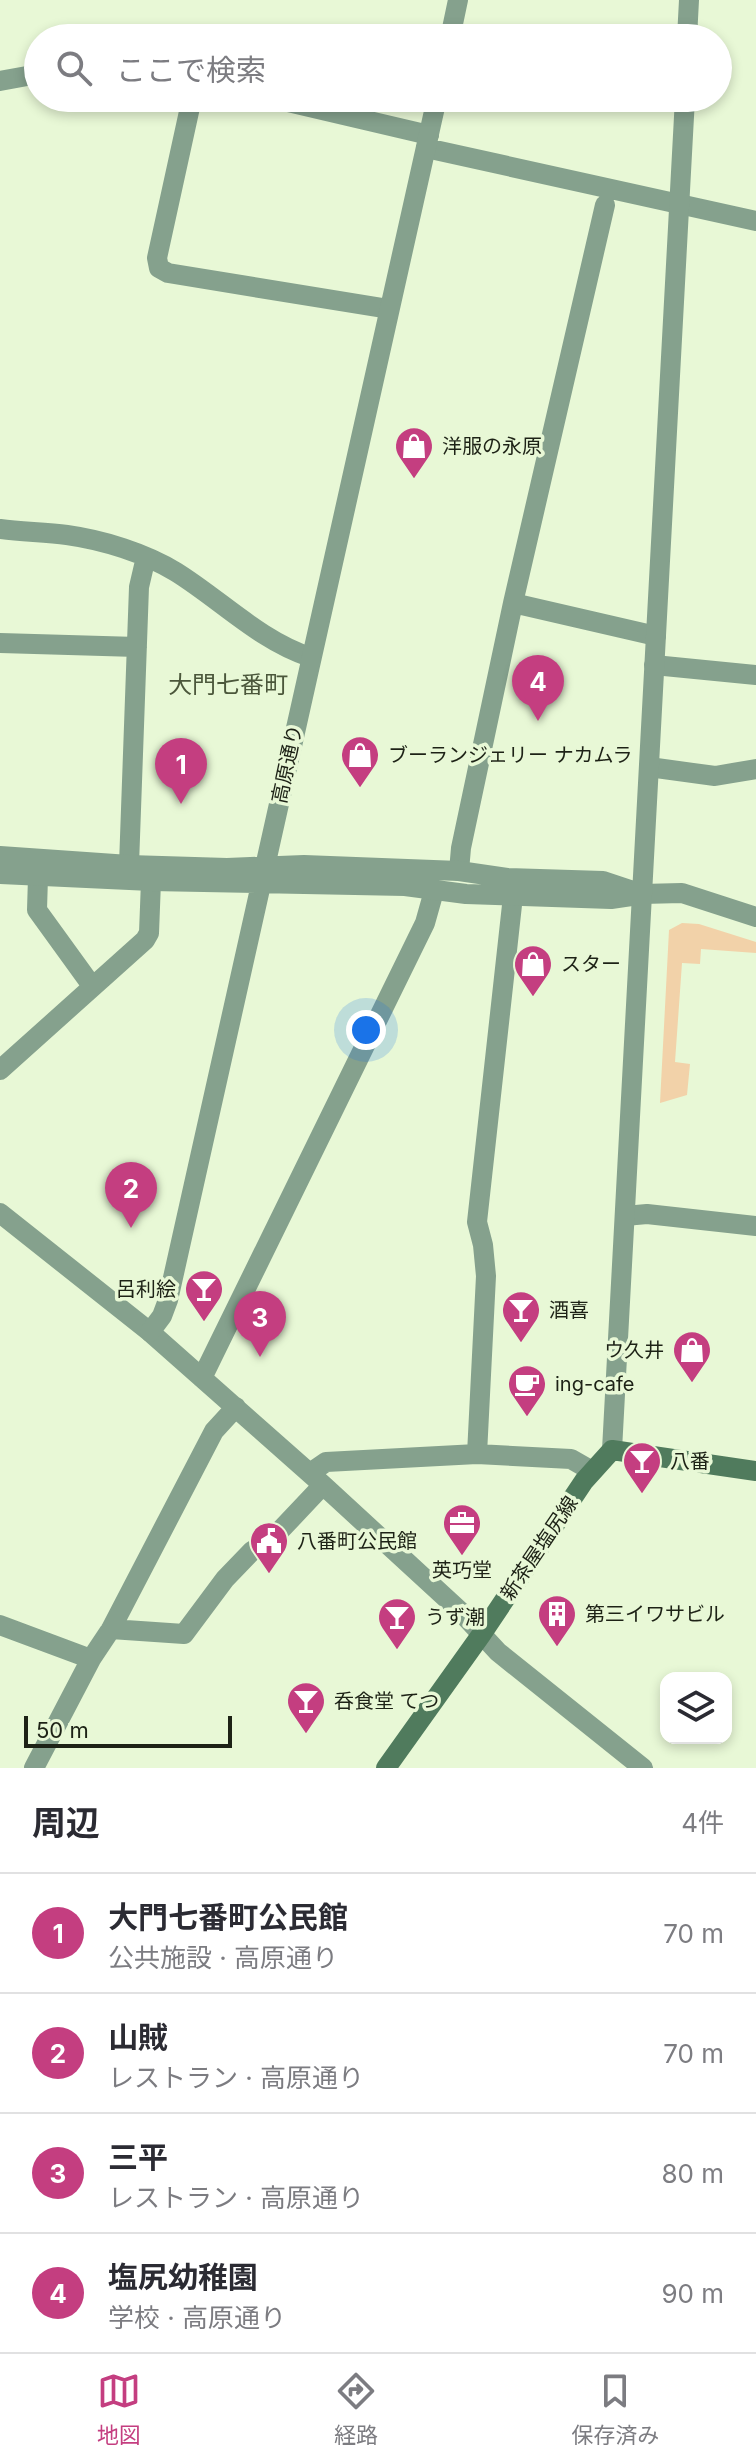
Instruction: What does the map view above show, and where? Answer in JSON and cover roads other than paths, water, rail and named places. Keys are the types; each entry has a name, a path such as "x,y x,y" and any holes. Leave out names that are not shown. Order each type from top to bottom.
{"main road":[{"name":"新茶屋塩尻線","path":"386,1768 592,1471 612,1450"},
{"path":"612,1450 756,1471"}],"street":[{"path":"453,24 458,0"},
{"path":"688,24 689,0"},
{"path":"0,81 24,77"},
{"path":"189,112 157,258 159,268 168,273 389,309"},
{"path":"321,112 427,142 679,205 756,221"},
{"name":"高原通り","path":"150,1332 162,1316 168,1300 434,112"},
{"path":"612,1450 684,112"},
{"path":"459,871 461,848 513,603 605,205"},
{"path":"0,529 83,538 146,557 176,571 265,636 310,657"},
{"path":"129,865 139,587 146,557"},
{"path":"513,603 656,636"},
{"path":"0,643 137,647"},
{"path":"654,665 756,675"},
{"path":"649,767 715,776 756,769"},
{"path":"0,856 263,874 513,896 611,899 682,893 756,917"},
{"path":"0,874 151,881 263,874 459,871 507,878 603,881 642,894"},
{"path":"38,877 37,910 92,986"},
{"path":"0,1070 145,940 149,933 151,881"},
{"path":"202,1378 425,923 434,891"},
{"path":"477,1454 486,1276 477,1222 513,896"},
{"path":"0,1213 150,1332 316,1479 460,1611 509,1661 643,1768"},
{"path":"625,1216 647,1214 756,1226"},
{"path":"34,1768 91,1659 111,1629 214,1431 236,1407"},
{"path":"111,1629 184,1634 225,1579 252,1551 273,1538 326,1462 477,1454 571,1459 592,1471"},
{"path":"0,1625 91,1659"}],"place":[{"name":"洋服の永原","path":"414,480"},
{"name":"塩尻幼稚園","path":"538,721"},
{"name":"ブーランジェリー ナカムラ","path":"360,789"},
{"name":"大門七番町公民館","path":"181,804"},
{"name":"スター","path":"533,998"},
{"name":"山賊","path":"131,1228"},
{"name":"呂利絵","path":"204,1323"},
{"name":"酒喜","path":"521,1344"},
{"name":"三平","path":"260,1357"},
{"name":"ウ久井","path":"692,1384"},
{"name":"ing-cafe","path":"527,1418"},
{"name":"八番","path":"642,1495"},
{"name":"英巧堂","path":"462,1557"},
{"name":"八番町公民館","path":"269,1575"},
{"name":"第三イワサビル","path":"557,1648"},
{"name":"うず潮","path":"397,1651"},
{"name":"呑食堂 てつ","path":"306,1735"}],"district":[{"name":"大門七番町","path":"228,684"}]}
